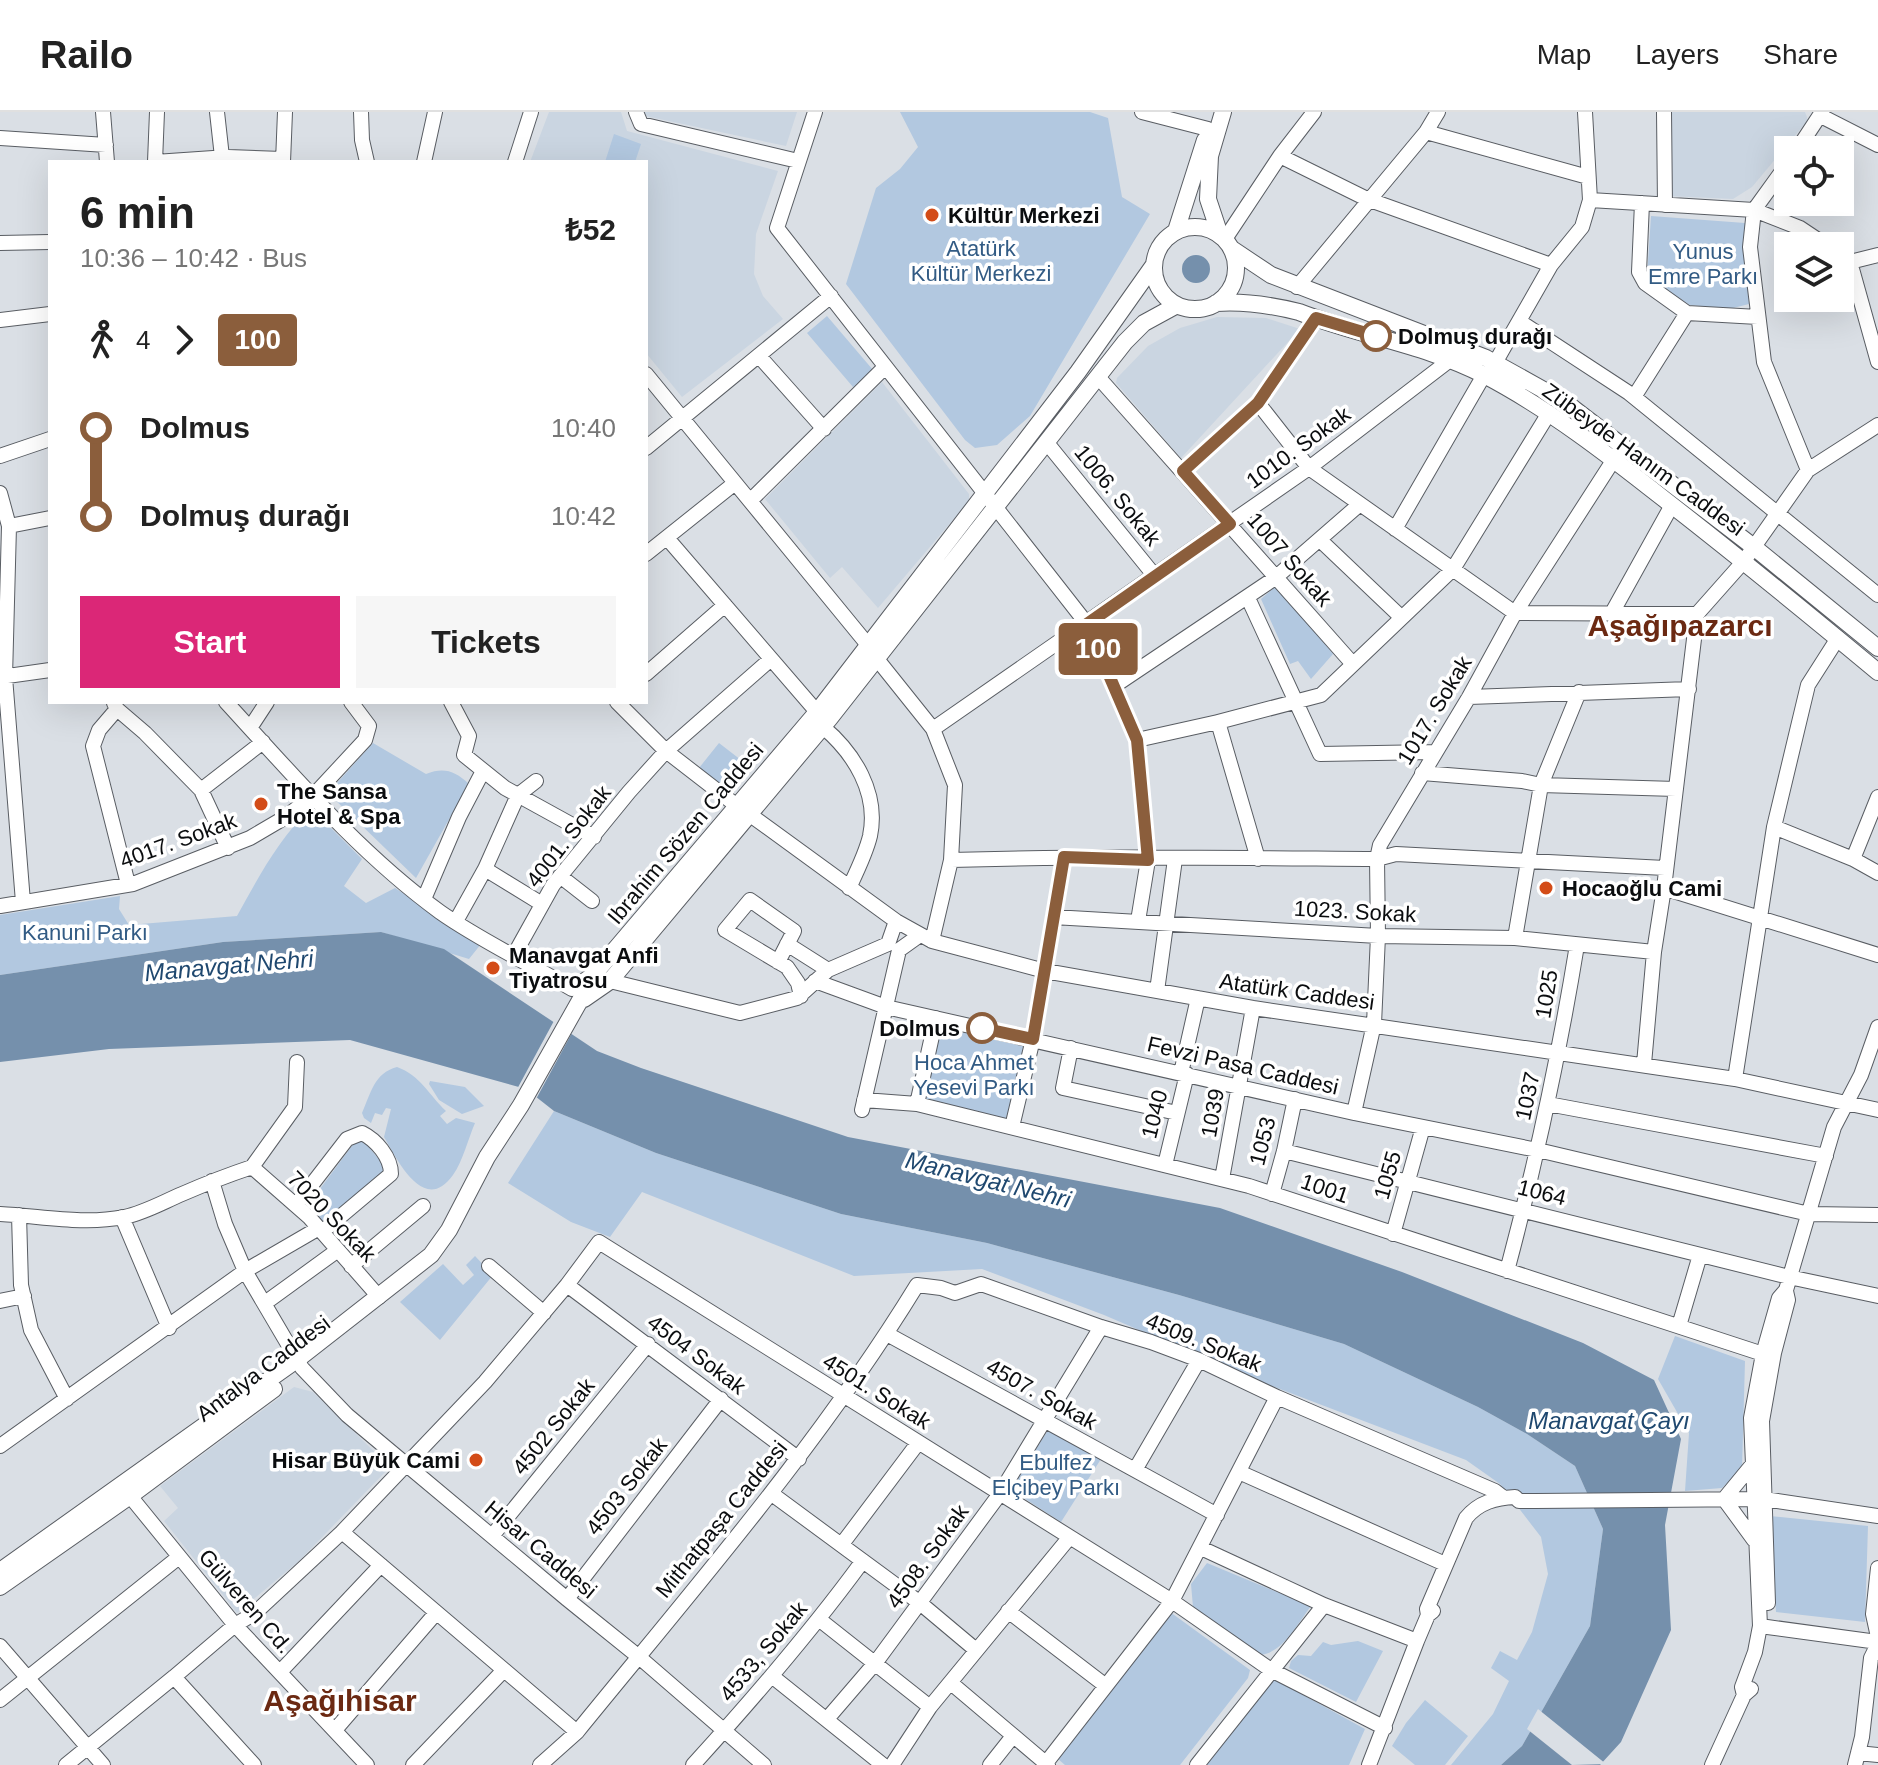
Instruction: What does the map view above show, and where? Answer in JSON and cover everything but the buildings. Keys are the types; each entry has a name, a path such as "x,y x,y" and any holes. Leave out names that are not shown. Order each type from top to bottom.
{"main road":[{"path":"1176,231 1213,112"},
{"path":"1223,112 1210,156 1208,199 1226,241 1236,273 1225,296 1203,308 1190,309 1177,305 1162,293 1153,266 1160,245 1176,231 1197,226 1207,228 1226,241"},
{"name":"Zübeyde Hanım Caddesi","path":"1226,241 1271,275 1436,338 1490,369 1565,402 1672,505 1878,672"},
{"name":"Ibrahim Sözen Caddesi","path":"521,1105 575,1008 873,652 990,501 1153,266"},
{"name":"Zübeyde Hanım Caddesi","path":"1216,303 1238,301 1276,306 1450,360 1490,369 1549,413 1618,453 1755,548 1878,648"},
{"name":"Ibrahim Sözen Caddesi","path":"990,501 1047,443 1125,342 1144,323 1177,305"},
{"name":"Antalya Caddesi","path":"0,1571 300,1363 431,1255 449,1230 477,1176 521,1105"},
{"name":"Antalya Caddesi","path":"0,1587 130,1496 439,1258 455,1234 501,1138"}],"street":[{"path":"103,112 107,160"},
{"path":"155,160 157,112"},
{"path":"217,112 222,157"},
{"path":"182,160 222,157 282,160 285,112"},
{"path":"361,112 367,160"},
{"path":"424,160 435,112"},
{"path":"516,160 531,112"},
{"path":"636,112 641,124 798,161"},
{"path":"815,112 777,228 1087,624 1137,740 1148,860 1138,921"},
{"path":"1142,112 1208,129"},
{"path":"1226,241 1280,156 1314,112"},
{"path":"1297,287 1367,199 1426,132 1438,112"},
{"path":"1395,529 1551,265 1582,227 1590,200 1585,112"},
{"path":"1664,112 1665,205"},
{"path":"1806,136 1821,114 1878,145"},
{"path":"1426,132 1588,177"},
{"path":"0,138 106,145"},
{"path":"1280,156 1367,199 1551,265"},
{"path":"1774,182 1754,210 1750,247 1758,317 1764,362 1808,470"},
{"path":"1590,200 1754,210 1806,232"},
{"path":"1642,203 1639,272 1645,283 1687,313 1758,317"},
{"path":"0,243 48,242"},
{"path":"1854,257 1878,255"},
{"path":"1854,286 1878,362"},
{"path":"648,446 831,296"},
{"path":"1634,397 1687,313"},
{"path":"0,320 48,314"},
{"path":"1183,471 1258,403 1316,318"},
{"path":"1519,321 1634,397 1877,593"},
{"path":"759,356 824,429"},
{"name":"1010. Sokak","path":"933,729 1309,468 1450,360"},
{"path":"750,501 885,367"},
{"path":"648,376 933,729 955,785 951,860 926,938 899,950 886,1007"},
{"name":"1007 Sokak","path":"1099,378 1352,663"},
{"path":"1258,403 1309,468 1515,613 1697,614"},
{"path":"1137,740 1321,695 1453,569 1549,413"},
{"path":"1644,1064 1654,952 1697,614 1755,548 1808,470 1878,425"},
{"path":"0,456 48,440"},
{"name":"1006. Sokak","path":"1047,443 1154,575"},
{"name":"1017. Sokak","path":"1354,1113 1374,1024 1377,859 1380,845 1469,697 1515,613 1618,453"},
{"path":"648,552 735,483"},
{"path":"0,493 9,526 3,677 23,902"},
{"path":"1114,686 1277,577 1360,504"},
{"path":"1612,613 1672,505"},
{"path":"9,526 48,518"},
{"path":"667,538 849,752 859,769 873,813 870,837 849,888"},
{"path":"1320,540 1401,617"},
{"path":"1248,598 1320,754 1434,752"},
{"path":"648,672 725,605"},
{"path":"1735,1079 1774,827 1808,685 1838,638"},
{"name":"4001. Sokak","path":"514,955 560,876 666,751 771,659"},
{"path":"3,677 48,670"},
{"path":"1469,697 1689,689"},
{"path":"1515,938 1541,785 1579,692"},
{"path":"228,704 313,796 394,876 456,921 572,989 603,976 740,1013 801,996 828,970 888,944 896,921"},
{"path":"250,728 266,704"},
{"name":"4017. Sokak","path":"0,906 128,884 228,848 284,818 313,796 365,740 369,726 352,704"},
{"path":"452,704 469,736 464,755 518,795 594,837"},
{"name":"Atatürk Caddesi","path":"619,704 666,751 743,810 896,921 926,938 1045,971 1253,1008 1735,1079 1878,1110"},
{"path":"128,884 93,746 99,730 116,706 201,790 228,848"},
{"path":"1218,722 1258,859"},
{"path":"201,790 263,742"},
{"path":"424,899 459,817 483,771"},
{"path":"1422,773 1541,785 1676,789"},
{"path":"456,921 485,869 518,795 536,781"},
{"path":"1853,859 1878,797"},
{"path":"1774,827 1853,859 1878,873"},
{"path":"951,860 1064,857 1148,860 1377,859 1396,854 1665,868"},
{"path":"1012,1127 1033,1039 1064,857"},
{"path":"1157,991 1175,859"},
{"path":"485,869 542,904"},
{"path":"560,876 592,901"},
{"path":"1664,888 1878,955"},
{"path":"778,962 794,931 750,900 725,930 778,962 787,967 798,983 801,996"},
{"name":"1023. Sokak","path":"1053,917 1378,936 1515,938 1654,952"},
{"path":"787,944 828,970"},
{"name":"1025","path":"1559,1051 1577,945"},
{"name":"Fevzi Pasa Caddesi","path":"815,981 886,1007 1354,1113 1538,1150 1809,1214 1878,1215"},
{"name":"1040","path":"1165,1165 1198,998"},
{"name":"1001","path":"886,1007 863,1105 917,1104 1222,1179 1763,1354"},
{"name":"1039","path":"1222,1179 1253,1008"},
{"path":"917,1104 936,1018"},
{"path":"1712,1765 1744,1695 1742,1687 1764,1626 1751,1418 1763,1354 1834,1127 1875,1049 1878,1027"},
{"path":"1071,1048 1063,1088 1177,1113"},
{"name":"1037","path":"1507,1271 1559,1051"},
{"path":"0,1214 83,1221 122,1217 252,1167 295,1107 297,1062"},
{"name":"1053","path":"1272,1194 1295,1099"},
{"path":"1548,1104 1826,1156"},
{"name":"1055","path":"1393,1234 1423,1127"},
{"path":"0,1446 245,1271 321,1230 391,1174 388,1158 362,1133 347,1139 296,1205"},
{"name":"1064","path":"1284,1151 1700,1255 1787,1284 1878,1296"},
{"name":"7020 Sokak","path":"252,1167 321,1230 379,1297"},
{"name":"Hisar Caddesi","path":"212,1181 225,1224 245,1271 300,1363 347,1415 764,1765"},
{"path":"351,1266 423,1206"},
{"path":"19,1215 24,1296 31,1330 67,1399"},
{"path":"122,1217 169,1328"},
{"name":"4501. Sokak","path":"66,1765 235,1625 255,1613 342,1532 485,1382 599,1242 1172,1601 1271,1670 1385,1728"},
{"path":"265,1303 338,1250"},
{"path":"1679,1326 1700,1255"},
{"path":"489,1266 544,1313"},
{"name":"4509. Sokak","path":"917,1285 955,1293 981,1284 1199,1360 1512,1499"},
{"path":"1764,1626 1754,1540 1763,1408 1788,1300 1787,1284"},
{"name":"4504 Sokak","path":"567,1285 799,1459"},
{"name":"Mithatpaşa Caddesi","path":"540,1765 577,1732 772,1494 844,1396 917,1285"},
{"path":"0,1301 24,1296"},
{"name":"4508. Sokak","path":"827,1719 876,1662 999,1495 1101,1327"},
{"name":"4507. Sokak","path":"887,1334 1217,1515"},
{"name":"4502 Sokak","path":"492,1536 648,1344"},
{"path":"1135,1470 1199,1360"},
{"path":"951,1683 1047,1764 1172,1601 1277,1397"},
{"name":"4503 Sokak","path":"567,1599 721,1399"},
{"path":"842,1544 918,1443"},
{"path":"1718,1499 1752,1465"},
{"path":"1239,1472 1445,1564"},
{"path":"1469,1480 1471,1511"},
{"path":"772,1494 920,1603 976,1650"},
{"name":"Gülveren Cd.","path":"130,1496 235,1625 367,1765"},
{"path":"1369,1765 1417,1641 1472,1520 1487,1508 1512,1499"},
{"path":"1718,1499 1754,1540"},
{"path":"1428,1615 1427,1609 1462,1524 1471,1511 1489,1501 1758,1499 1878,1516"},
{"path":"342,1532 577,1732"},
{"path":"892,1765 930,1707 1069,1538"},
{"path":"1201,1548 1324,1605 1417,1641"},
{"path":"0,1700 179,1557"},
{"name":"4533, Sokak","path":"693,1765 773,1677 862,1562"},
{"path":"280,1672 381,1565"},
{"path":"1878,1568 1873,1614 1878,1641 1871,1658 1862,1737 1856,1759 1878,1755"},
{"path":"1197,1765 1324,1605"},
{"path":"1008,1611 1106,1686"},
{"path":"335,1730 436,1613"},
{"path":"820,1620 930,1707"},
{"path":"1764,1626 1878,1641"},
{"path":"0,1646 103,1765"},
{"path":"413,1765 503,1671"},
{"path":"174,1677 254,1765"},
{"path":"773,1677 883,1765"},
{"path":"990,1765 1013,1736"}],"shaded area":[{"path":"549,112 621,112 627,131 778,171 756,234 754,274 763,296 783,319 682,397 648,355 648,160 531,160"},
{"path":"643,112 797,112 786,146 645,116"},
{"path":"1670,112 1805,112 1808,120 1795,136 1774,136 1774,161 1752,187 1733,199 1669,196"},
{"path":"1217,317 1266,318 1300,329 1181,458 1116,383 1117,378 1148,346 1180,328"},
{"path":"882,382 969,494 969,501 878,608 842,567 830,578 765,499"},
{"path":"294,1387 313,1392 390,1467 299,1561 237,1613 164,1521 178,1508 160,1486"}],"green space":[{"name":"Atatürk Kültür Merkezi","path":"900,112 1090,112 1108,118 1122,197 1150,214 1030,416 997,445 975,448 965,440 846,284 876,188 900,169 918,147"},
{"path":"614,134 641,144 636,160 606,160"},
{"name":"Yunus Emre Parkı","path":"1651,216 1745,223 1749,304 1729,309 1690,305 1647,278"},
{"path":"827,316 873,370 853,387 807,333"},
{"path":"1277,585 1333,654 1311,679 1298,661 1290,664 1261,599"},
{"path":"373,743 426,774 449,772 469,784 416,878 328,793"},
{"path":"719,743 741,760 720,785 699,768"},
{"name":"Kanuni Parkı","path":"311,808 362,859 344,886 366,903 395,888 481,944 469,959 381,932 223,942 0,975 0,915 120,896 119,909 129,925 237,916 279,845"},
{"name":"Hoca Ahmet Yesevi Parkı","path":"940,1027 1026,1047 1009,1121 922,1102"},
{"path":"397,1067 418,1080 446,1111 440,1116 447,1124 456,1118 475,1123 457,1169 442,1186 432,1189 422,1187 412,1180 396,1158 384,1137 391,1109 386,1108 382,1115 375,1113 371,1123 362,1113 378,1079"},
{"path":"430,1081 465,1087 484,1106 462,1114 439,1100"},
{"path":"554,1111 656,1153 841,1214 987,1243 1344,1344 1478,1407 1527,1434 1575,1466 1603,1529 1590,1626 1522,1746 1501,1765 1451,1765 1493,1714 1509,1681 1491,1668 1500,1651 1517,1660 1532,1632 1548,1574 1541,1537 1500,1484 1466,1460 1251,1378 1104,1315 982,1269 854,1276 642,1192 610,1237 571,1222 508,1183"},
{"path":"357,1139 363,1140 387,1169 323,1223 308,1205"},
{"path":"475,1256 493,1275 440,1340 400,1302 443,1264 463,1285 474,1275 466,1265"},
{"path":"1675,1336 1745,1361 1742,1469 1722,1488 1685,1491 1689,1433 1658,1379"},
{"name":"Ebulfez Elçibey Parkı","path":"1050,1427 1101,1459 1061,1522 1010,1489"},
{"path":"1770,1516 1868,1526 1865,1622 1776,1612"},
{"path":"1207,1563 1311,1606 1283,1643 1260,1655 1193,1607 1191,1584"},
{"path":"1170,1612 1250,1670 1248,1678 1180,1765 1065,1765 1058,1759"},
{"path":"1358,1641 1383,1651 1356,1702 1289,1668 1298,1655 1311,1656 1323,1642 1331,1645"},
{"path":"1274,1679 1365,1729 1349,1765 1206,1765"},
{"path":"1425,1700 1468,1736 1445,1765 1415,1765 1392,1746"}],"water":[{"path":"1196,255 1206,259 1210,269 1206,279 1196,283 1186,279 1182,269 1186,259"},
{"name":"Manavgat Çayı","path":"381,932 444,949 597,1051 641,1068 848,1137 1220,1208 1402,1272 1583,1343 1654,1380 1681,1439 1665,1525 1671,1630 1621,1742 1600,1765 1501,1765 1522,1746 1590,1626 1603,1529 1575,1466 1478,1407 1344,1344 987,1243 841,1214 656,1153 554,1111 526,1089 350,1040 109,1049 0,1062 0,975 223,942"}],"pier":[{"path":"555,1019 573,1031 535,1101 516,1091"},
{"path":"1538,1709 1606,1764 1572,1765 1527,1729"}],"bus line":[{"name":"100","path":"982,1028 1033,1039 1064,857 1148,860 1137,740 1087,624 1230,524 1183,471 1258,403 1316,318 1376,336"}],"place":[{"name":"Kültür Merkezi","path":"932,215"},
{"name":"Dolmuş durağı","path":"1376,336"},
{"name":"The Sansa Hotel & Spa","path":"261,804"},
{"name":"Hocaoğlu Cami","path":"1546,888"},
{"name":"Manavgat Anfi Tiyatrosu","path":"493,968"},
{"name":"Dolmus","path":"982,1028"},
{"name":"Hisar Büyük Cami","path":"476,1460"}],"district":[{"name":"Aşağıpazarcı","path":"1680,626"},
{"name":"Aşağıhisar","path":"340,1701"}],"water label":[{"name":"Manavgat Nehri","path":"229,966"},
{"name":"Manavgat Nehri","path":"988,1180"}]}
